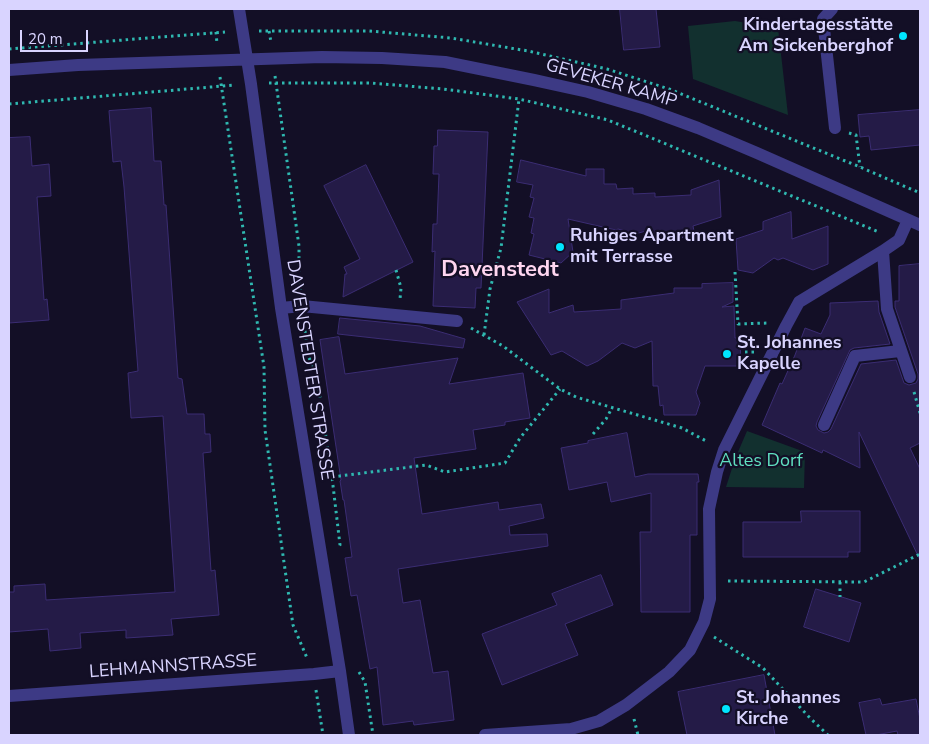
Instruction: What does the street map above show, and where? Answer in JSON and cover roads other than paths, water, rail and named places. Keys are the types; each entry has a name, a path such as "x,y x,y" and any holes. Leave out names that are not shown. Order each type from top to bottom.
{"street":[{"name":"DAVENSTEDTER STRASSE","path":"239,9 251,84 280,308 349,735"},
{"path":"832,9 823,18 835,128"},
{"name":"GEVEKER KAMP","path":"9,70 78,65 322,57 444,62 588,92 646,109 698,128 920,225"},
{"path":"485,735 571,729 599,721 626,705 670,672 690,650 704,622 710,599 709,509 717,472 724,450 786,326 799,302 898,240 908,220"},
{"path":"883,251 887,308 910,377"},
{"path":"280,308 302,306 457,321"},
{"path":"824,425 855,356 900,351"},
{"name":"LEHMANNSTRASSE","path":"9,696 340,671"}],"place":[{"name":"Kindertagesstätte Am Sickenberghof","path":"903,36"},
{"name":"Ruhiges Apartment mit Terrasse","path":"560,247"},
{"name":"St. Johannes Kapelle","path":"727,354"},
{"name":"St. Johannes Kirche","path":"726,709"}],"district":[{"name":"Davenstedt","path":"500,271"}],"park label":[{"name":"Altes Dorf","path":"761,462"}]}
